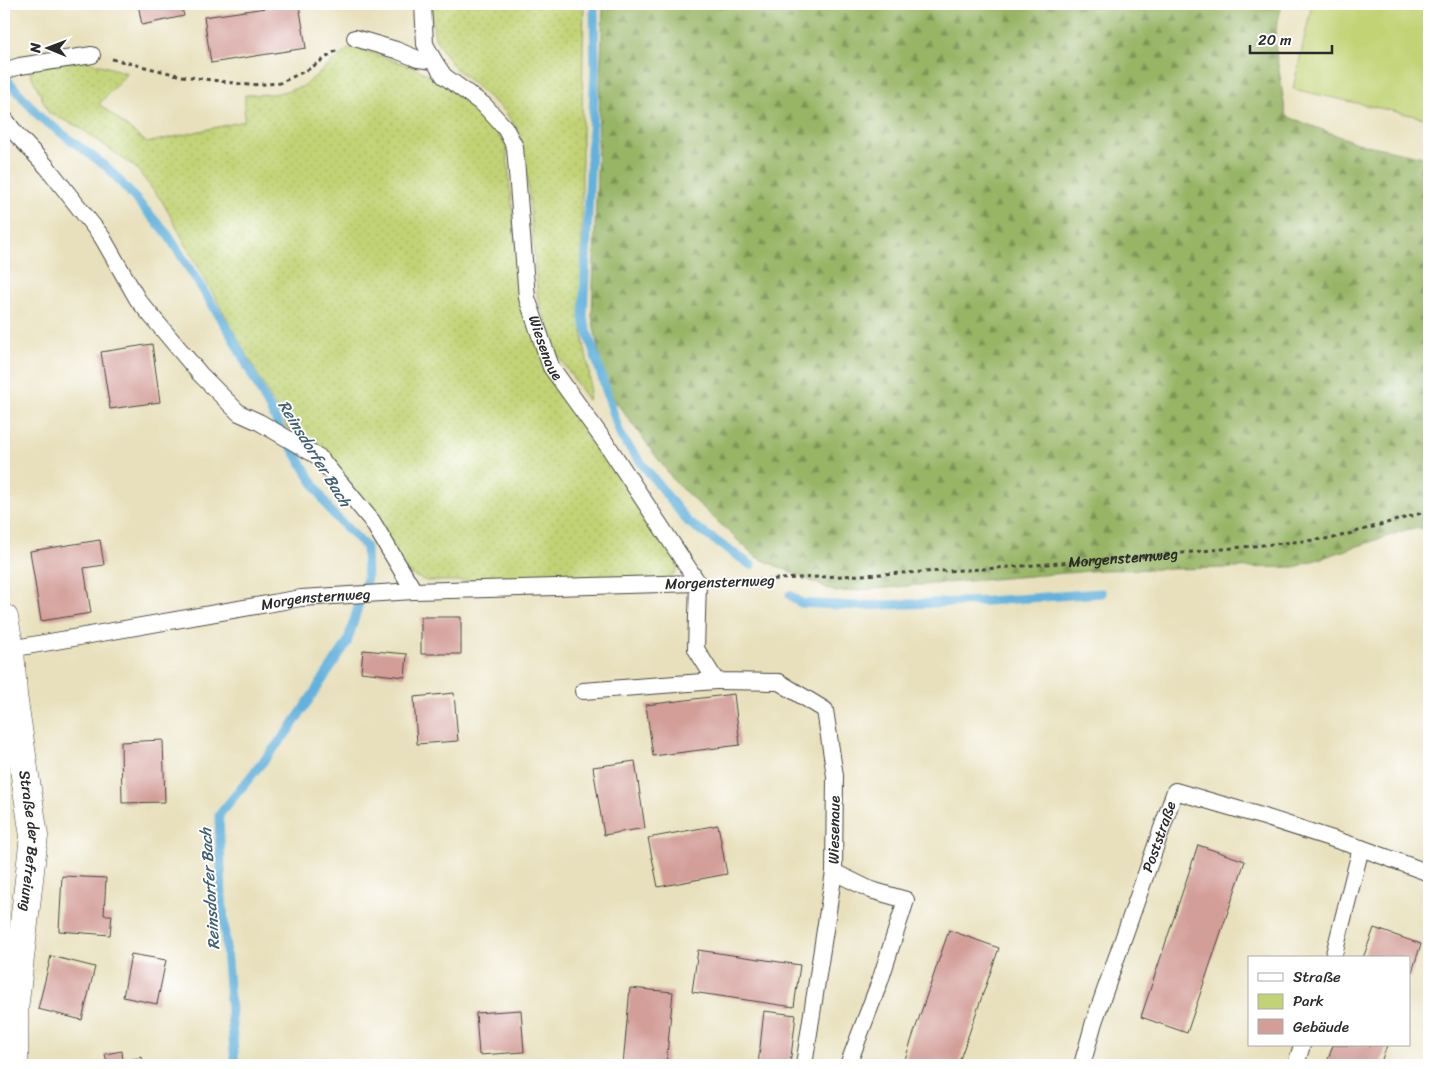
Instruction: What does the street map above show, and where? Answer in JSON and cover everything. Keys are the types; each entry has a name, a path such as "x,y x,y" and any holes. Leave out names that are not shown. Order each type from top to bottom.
{"street":[{"name":"Straße der Befreiung","path":"4,618 10,649 8,697 34,836 14,1010 14,1065"}],"lane":[{"name":"Wiesenaue","path":"423,4 425,44 434,61 444,76 484,105 505,128 515,147 528,298 551,367 610,449 698,583"},
{"path":"354,38 396,50 418,59 434,61"},
{"path":"4,71 20,66 92,55"},
{"path":"4,118 16,134 47,167 102,237 138,300 200,374 239,413 259,422 319,457 372,521 414,591"},
{"path":"698,583 696,649 716,681"},
{"name":"Morgensternweg","path":"10,649 300,598 414,591 698,583"},
{"name":"Wiesenaue","path":"583,691 716,681 779,682 825,710 835,776 834,872 804,1065"},
{"name":"Poststraße","path":"1082,1065 1094,1022 1175,791 1262,816 1361,848 1429,873"},
{"path":"1333,956 1361,848"},
{"path":"834,872 871,890 906,900 880,981 848,1065"},
{"path":"1296,1065 1302,1046"}],"path":[{"path":"92,55 182,76 249,85 280,83 309,69 354,38"},
{"name":"Morgensternweg","path":"698,583 984,569 1152,556 1334,538 1429,511"}],"green space":[{"path":"430,4 584,4 582,325 590,382 588,400 559,357 538,299 528,184 520,135 505,111 455,68 435,39"},
{"path":"603,4 1282,4 1274,39 1286,116 1357,143 1429,158 1429,528 1409,529 1295,567 1102,570 836,592 756,557 675,482 605,387 592,316"},
{"path":"1312,4 1429,4 1429,119 1293,89"},
{"path":"352,46 415,68 441,81 492,125 506,146 522,305 593,437 678,559 676,572 666,580 426,581 410,574 323,454 287,428 162,201 135,167 79,127 49,113 28,68 84,60 127,73 99,104 147,143 244,121 245,95 274,94 302,87"}],"building":[{"path":"138,4 181,4 184,16 142,25"},
{"path":"299,4 306,48 211,63 204,17"},
{"path":"152,344 160,402 110,409 101,352"},
{"path":"100,540 104,565 84,568 91,613 41,621 30,551"},
{"path":"421,617 461,617 461,654 421,654"},
{"path":"363,650 407,654 405,677 361,672"},
{"path":"454,693 458,741 417,744 414,697"},
{"path":"734,694 740,745 653,756 646,705"},
{"path":"163,740 165,802 122,803 121,742"},
{"path":"635,761 645,828 604,835 593,767"},
{"path":"718,825 727,874 658,887 648,838"},
{"path":"1198,845 1245,861 1187,1033 1141,1017"},
{"path":"62,876 106,878 104,915 112,915 110,935 59,931"},
{"path":"1374,928 1421,944 1410,978 1410,956 1364,956"},
{"path":"949,930 999,948 958,1065 903,1065"},
{"path":"698,950 800,965 794,1007 692,992"},
{"path":"131,954 166,960 157,1004 123,997"},
{"path":"51,956 95,967 82,1020 38,1009"},
{"path":"630,988 673,992 666,1065 623,1065"},
{"path":"521,1010 524,1052 479,1055 476,1013"},
{"path":"764,1011 796,1015 790,1065 758,1065"},
{"path":"1333,1046 1387,1046 1380,1065 1326,1065"},
{"path":"122,1051 123,1061 142,1057 144,1065 101,1065 107,1063 105,1054"}],"waterway":[{"path":"594,4 595,70 583,318 621,437 688,522 751,565"},
{"name":"Reinsdorfer Bach","path":"4,76 41,118 107,167 168,235 229,331 282,432"},
{"name":"Reinsdorfer Bach","path":"235,1065 222,896 219,815 289,730 347,643 367,578 366,547 331,512 289,443"},
{"path":"790,595 801,603 855,606 987,601 1102,593"}]}
